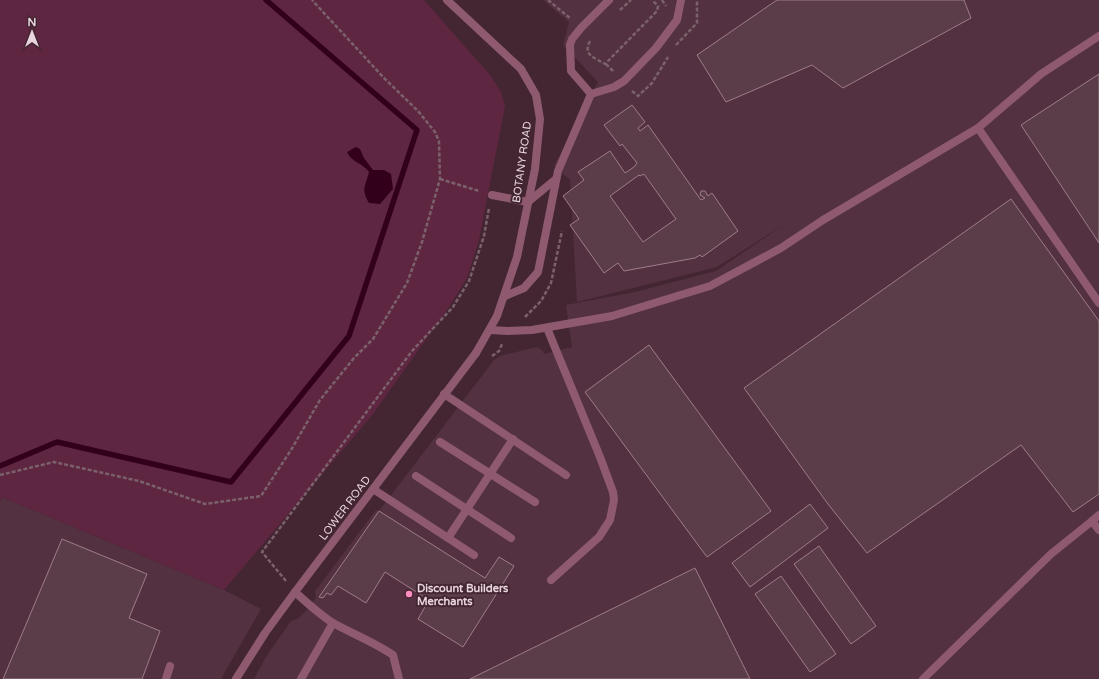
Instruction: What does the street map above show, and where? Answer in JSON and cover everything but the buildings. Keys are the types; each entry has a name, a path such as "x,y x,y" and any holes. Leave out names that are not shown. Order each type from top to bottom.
{"street":[{"name":"BOTANY ROAD","path":"447,0 515,63 528,78 536,95 540,129 517,257 505,296 490,330 476,353"},
{"path":"592,94 574,74 571,68 570,45 572,39 581,28 609,0"},
{"path":"505,296 524,288 538,272 558,171 592,94 614,87 624,81 656,48 677,20 681,0"},
{"path":"490,330 507,331 547,328 612,316 710,286 781,248 823,220 978,128 1042,74 1099,36"},
{"path":"978,128 1099,303"},
{"path":"492,195 528,202 556,179"},
{"path":"547,328 600,457 613,492 614,500 610,520 599,537 551,580"},
{"name":"LOWER ROAD","path":"236,679 265,633 295,592 476,353"},
{"path":"444,394 566,475"},
{"path":"448,538 513,439"},
{"path":"440,442 535,502"},
{"path":"416,476 511,538"},
{"path":"373,489 474,555"},
{"path":"923,679 1051,554 1099,515"},
{"path":"1092,521 1099,530"},
{"path":"295,592 310,606 333,623 372,641 393,655 399,679"},
{"path":"301,679 333,623"},
{"path":"166,679 170,666"}],"path":[{"path":"0,475 54,462 139,481 205,504 261,496 291,450 320,400 354,358 373,338 407,283 422,242 440,178 439,141 435,132 418,110 384,78 312,0"},
{"path":"548,0 581,28"},
{"path":"652,0 657,5"},
{"path":"592,38 588,47 590,55 595,60 606,64 657,11 657,5 660,0"},
{"path":"295,592 262,552 412,351 453,307 469,281 484,236 492,195 440,178"}],"shaded area":[{"path":"0,0 424,0 490,75 501,92 505,106 479,240 467,278 449,307 373,414 224,590 2,497 0,501"},
{"path":"543,0 1099,0 1099,679 254,679 267,655 291,621 299,618 310,606 316,597 315,591 376,510 379,511 494,360 500,356 537,347 542,350 544,354 572,347 566,305 635,292 716,271 785,224 717,267 577,302 570,180 554,166 598,82 563,45 569,22"},
{"path":"356,147 360,149 364,158 373,170 384,170 391,174 393,189 380,204 369,203 364,191 369,172 349,156 347,152"},
{"path":"2,497 224,590 261,609 221,679 0,679 0,501"}],"waterway":[{"path":"0,466 57,442 231,482 349,336 417,130 266,0"}],"place":[{"name":"Discount Builders Merchants","path":"409,594"}]}
